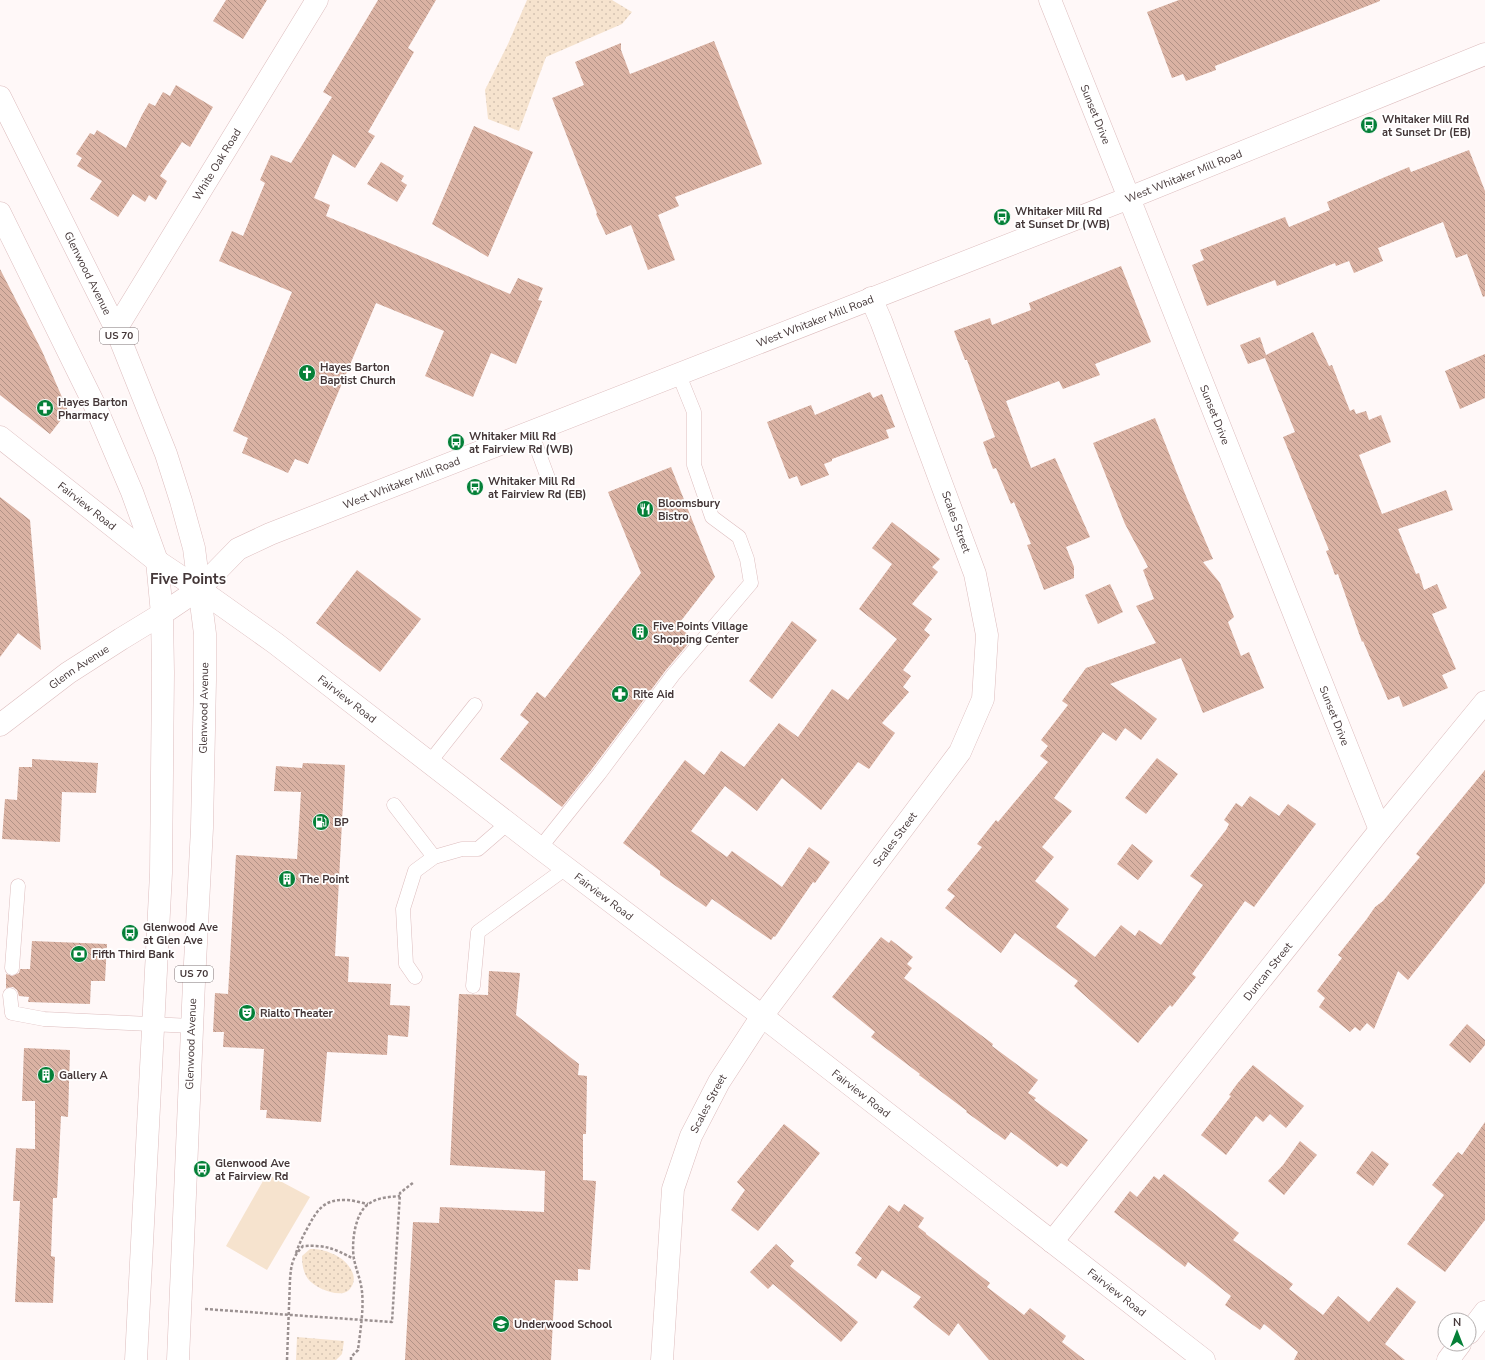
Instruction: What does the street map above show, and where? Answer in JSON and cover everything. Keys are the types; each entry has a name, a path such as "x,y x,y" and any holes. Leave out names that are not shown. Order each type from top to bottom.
{"street":[{"name":"White Oak Road","path":"116,329 317,0"},
{"name":"Sunset Drive","path":"1050,0 1380,830"},
{"name":"West Whitaker Mill Road","path":"162,614 199,589 238,549 278,532 1129,198 1485,54"},
{"name":"Glenwood Avenue","path":"0,97 116,329 166,454 182,501 194,548 204,634 205,687 202,828 178,1360"},
{"path":"0,213 97,410 132,492 157,561 162,614 163,673 161,873 136,1360"},
{"name":"Scales Street","path":"662,1360 673,1189 691,1136 720,1082 762,1016 960,752 983,699 987,635 976,574 871,298"},
{"name":"Fairview Road","path":"0,437 157,561 275,643 508,824 762,1016 1204,1360"},
{"name":"Glenn Avenue","path":"0,725 68,673 121,638 162,614"},
{"name":"Duncan Street","path":"1052,1242 1380,830 1485,702"},
{"path":"1477,1322 1485,1312"}],"lane":[{"path":"540,848 599,774 673,675 752,583 747,559 738,537 712,517 694,465 694,412 679,375"},
{"path":"531,432 548,478"},
{"path":"429,763 475,705"},
{"path":"394,804 434,857"},
{"path":"415,977 406,964 403,909 415,871 434,857 462,849 478,849 508,824"},
{"path":"473,986 478,932 566,868"},
{"path":"12,968 18,886"},
{"path":"10,995 12,1013 44,1020 192,1026"}],"path":[{"path":"200,1309 392,1322 400,1193 414,1182"},
{"path":"350,1360 358,1350 362,1294 361,1280 354,1259 353,1242 355,1228 361,1213 368,1204 379,1199 400,1196"},
{"path":"287,1360 291,1267 299,1243 316,1212 322,1206 330,1202 346,1200 368,1204"},
{"path":"296,1253 303,1246 320,1246 337,1250 354,1259"}],"shaded area":[{"path":"527,0 612,0 632,12 622,24 546,57 519,131 488,119 485,90 508,44"},
{"path":"267,1174 310,1197 267,1270 226,1246"},
{"path":"310,1249 322,1250 338,1256 347,1264 351,1269 354,1280 353,1285 349,1290 334,1293 316,1286 308,1279 303,1268 302,1256"},
{"path":"297,1337 344,1341 342,1354 336,1360 296,1360"}],"building":[{"path":"226,0 267,0 243,39 213,21"},
{"path":"378,0 436,0 408,48 414,52 368,132 375,136 355,168 333,154 314,198 330,205 326,216 510,294 518,278 543,288 538,300 542,301 516,364 491,353 473,397 425,376 444,331 376,303 308,464 295,459 288,473 242,453 248,438 233,431 292,292 219,261 232,231 243,236 265,183 260,180 271,155 291,163 332,97 323,92"},
{"path":"1179,0 1380,1 1215,66 1216,70 1186,81 1183,74 1172,78 1147,12"},
{"path":"714,41 762,164 675,197 679,206 658,215 675,260 648,270 631,225 606,235 596,214 597,213 552,98 584,85 575,62 621,43 621,50 630,74"},
{"path":"176,85 213,107 190,147 182,142 160,176 167,181 156,200 149,195 145,202 133,194 118,217 90,199 102,181 77,166 82,158 76,154 90,133 94,135 97,130 126,148 149,103 155,106 163,92 170,96"},
{"path":"474,126 533,152 488,257 432,224"},
{"path":"1469,150 1485,191 1485,296 1483,297 1467,254 1456,258 1443,222 1378,248 1383,261 1354,273 1349,261 1336,266 1335,263 1277,286 1275,280 1207,306 1192,265 1204,260 1200,250 1285,217 1289,227 1330,210 1327,202 1385,177 1409,167 1411,172"},
{"path":"381,162 404,176 401,181 407,185 397,202 367,184"},
{"path":"1121,266 1151,342 1095,364 1100,375 1063,389 1059,381 1006,401 1031,468 1055,458 1090,537 1066,547 1074,567 1074,578 1044,590 1027,545 1031,544 1014,502 1011,504 996,468 993,469 983,442 995,437 967,360 965,360 954,331 990,318 992,325 1031,310 1029,303"},
{"path":"0,269 42,351 68,411 50,434 0,395"},
{"path":"1313,332 1329,366 1332,365 1350,411 1354,409 1356,414 1366,411 1369,420 1381,415 1391,442 1359,455 1382,514 1446,490 1453,510 1398,529 1416,574 1419,573 1424,590 1437,584 1447,608 1432,614 1456,669 1442,675 1448,688 1403,707 1399,696 1388,700 1363,641 1362,642 1338,574 1335,575 1326,551 1329,550 1283,437 1295,432 1265,358 1248,364 1240,345 1260,337 1266,355"},
{"path":"1485,354 1485,398 1460,409 1445,371"},
{"path":"870,392 873,398 882,394 895,427 886,430 889,438 832,459 832,461 824,464 829,475 801,486 797,476 789,479 767,422 811,405 815,415"},
{"path":"1155,418 1213,559 1203,562 1220,583 1234,617 1228,622 1241,656 1249,652 1264,688 1203,713 1181,658 1110,684 1157,719 1141,740 1125,728 1116,741 1103,732 1054,798 1072,811 1042,847 1054,857 1035,881 1069,909 1056,927 1095,957 1121,925 1135,936 1139,930 1161,945 1203,885 1190,876 1226,830 1229,824 1224,820 1236,803 1242,807 1250,796 1279,816 1288,804 1316,824 1254,907 1245,901 1192,974 1196,977 1172,1007 1170,1005 1138,1043 1074,986 1078,981 1015,933 1001,953 945,908 955,896 947,890 982,847 977,844 996,820 998,822 1048,762 1040,756 1048,746 1041,740 1068,705 1062,701 1086,668 1156,643 1136,606 1154,599 1143,570 1148,567 1125,524 1093,443"},
{"name":"Five Points Village Shopping Center","path":"671,467 715,577 677,626 693,638 666,670 562,807 500,759 529,722 520,715 537,692 545,698 641,573 608,492"},
{"path":"0,497 30,520 41,650 18,633 0,657"},
{"path":"892,522 940,559 932,567 938,572 912,604 932,619 924,630 930,635 903,670 911,676 903,687 909,692 882,723 895,733 869,769 858,762 821,810 782,778 757,811 725,786 691,831 727,857 732,851 782,887 809,847 830,862 815,883 813,882 775,937 774,936 771,940 712,899 706,907 660,875 660,871 623,843 685,760 704,775 721,751 744,767 779,723 798,737 832,689 848,700 897,639 859,609 892,564 872,548"},
{"path":"357,570 421,619 380,672 316,623"},
{"path":"1110,584 1123,612 1098,624 1085,595"},
{"path":"792,621 817,640 772,699 749,681"},
{"path":"1157,758 1178,774 1146,814 1125,798"},
{"path":"32,759 98,763 96,793 62,792 60,842 2,839 5,799 17,800 19,767 32,767"},
{"path":"303,763 345,765 335,956 349,957 348,982 391,984 390,1005 410,1006 408,1037 388,1035 387,1055 327,1052 321,1122 266,1118 267,1110 260,1110 264,1049 223,1047 224,1032 213,1032 215,993 228,994 236,855 297,859 301,792 274,791 276,766 302,768"},
{"path":"1485,770 1485,883 1408,980 1398,971 1374,1029 1367,1023 1360,1031 1355,1027 1350,1032 1319,1007 1325,998 1317,991 1342,958 1338,955 1375,907 1383,901 1420,857 1416,854"},
{"path":"1132,844 1153,861 1138,880 1117,864"},
{"path":"881,937 889,943 891,940 913,957 907,964 912,968 904,978 993,1044 992,1046 1038,1080 1028,1093 1036,1098 1034,1100 1088,1140 1067,1167 1061,1163 1057,1167 1011,1132 1005,1140 966,1112 967,1111 871,1037 875,1032 832,997"},
{"path":"32,941 107,944 105,981 91,981 90,1004 28,1002 29,997 19,996 17,990 13,987 6,988 6,974 12,976 19,973 20,969 30,969"},
{"path":"489,971 520,973 516,1015 579,1064 578,1075 587,1076 586,1134 583,1134 583,1180 596,1181 590,1270 578,1269 578,1281 555,1280 551,1360 405,1360 413,1222 439,1223 440,1207 544,1212 545,1171 450,1165 459,994 488,995"},
{"path":"1467,1024 1485,1040 1485,1045 1470,1063 1449,1045"},
{"path":"24,1048 70,1050 68,1117 61,1116 57,1198 53,1198 51,1256 55,1257 53,1303 15,1302 20,1201 13,1201 16,1148 35,1149 35,1101 22,1101"},
{"path":"1253,1065 1304,1106 1286,1128 1270,1114 1263,1122 1256,1116 1226,1155 1201,1135 1231,1096 1229,1095 1237,1084"},
{"path":"1485,1122 1485,1220 1445,1272 1407,1244 1444,1195 1432,1185 1458,1152 1462,1155"},
{"path":"784,1124 820,1153 758,1231 731,1210 745,1190 737,1182"},
{"path":"1300,1141 1317,1155 1284,1195 1268,1181 1283,1165"},
{"path":"1372,1151 1389,1164 1373,1186 1356,1173"},
{"path":"1164,1174 1239,1233 1233,1240 1293,1284 1289,1289 1323,1315 1338,1296 1369,1322 1397,1287 1416,1302 1385,1344 1405,1360 1294,1360 1298,1352 1264,1324 1260,1330 1225,1305 1231,1296 1188,1262 1185,1267 1114,1212 1130,1191 1137,1197 1154,1176 1159,1180"},
{"path":"904,1204 924,1218 918,1227 990,1283 987,1287 1024,1315 1030,1308 1066,1336 1062,1342 1085,1360 989,1360 958,1323 949,1336 913,1307 921,1297 882,1270 876,1279 857,1265 862,1258 855,1253 889,1205 899,1212"},
{"path":"776,1244 794,1261 790,1266 858,1322 841,1342 773,1284 768,1289 750,1272"}],"place":[{"name":"Whitaker Mill Rd at Sunset Dr (EB)","path":"1369,125"},
{"name":"Whitaker Mill Rd at Sunset Dr (WB)","path":"1002,217"},
{"name":"Hayes Barton Baptist Church","path":"307,373"},
{"name":"Hayes Barton Pharmacy","path":"45,408"},
{"name":"Whitaker Mill Rd at Fairview Rd (WB)","path":"456,442"},
{"name":"Whitaker Mill Rd at Fairview Rd (EB)","path":"475,487"},
{"name":"Bloomsbury Bistro","path":"645,509"},
{"name":"Five Points Village Shopping Center","path":"640,632"},
{"name":"Rite Aid","path":"620,694"},
{"name":"BP","path":"321,822"},
{"name":"The Point","path":"287,879"},
{"name":"Glenwood Ave at Glen Ave","path":"130,933"},
{"name":"Fifth Third Bank","path":"79,954"},
{"name":"Rialto Theater","path":"247,1013"},
{"name":"Gallery A","path":"46,1075"},
{"name":"Glenwood Ave at Fairview Rd","path":"202,1169"},
{"name":"Underwood School","path":"501,1324"}],"district":[{"name":"Five Points","path":"188,579"}]}
